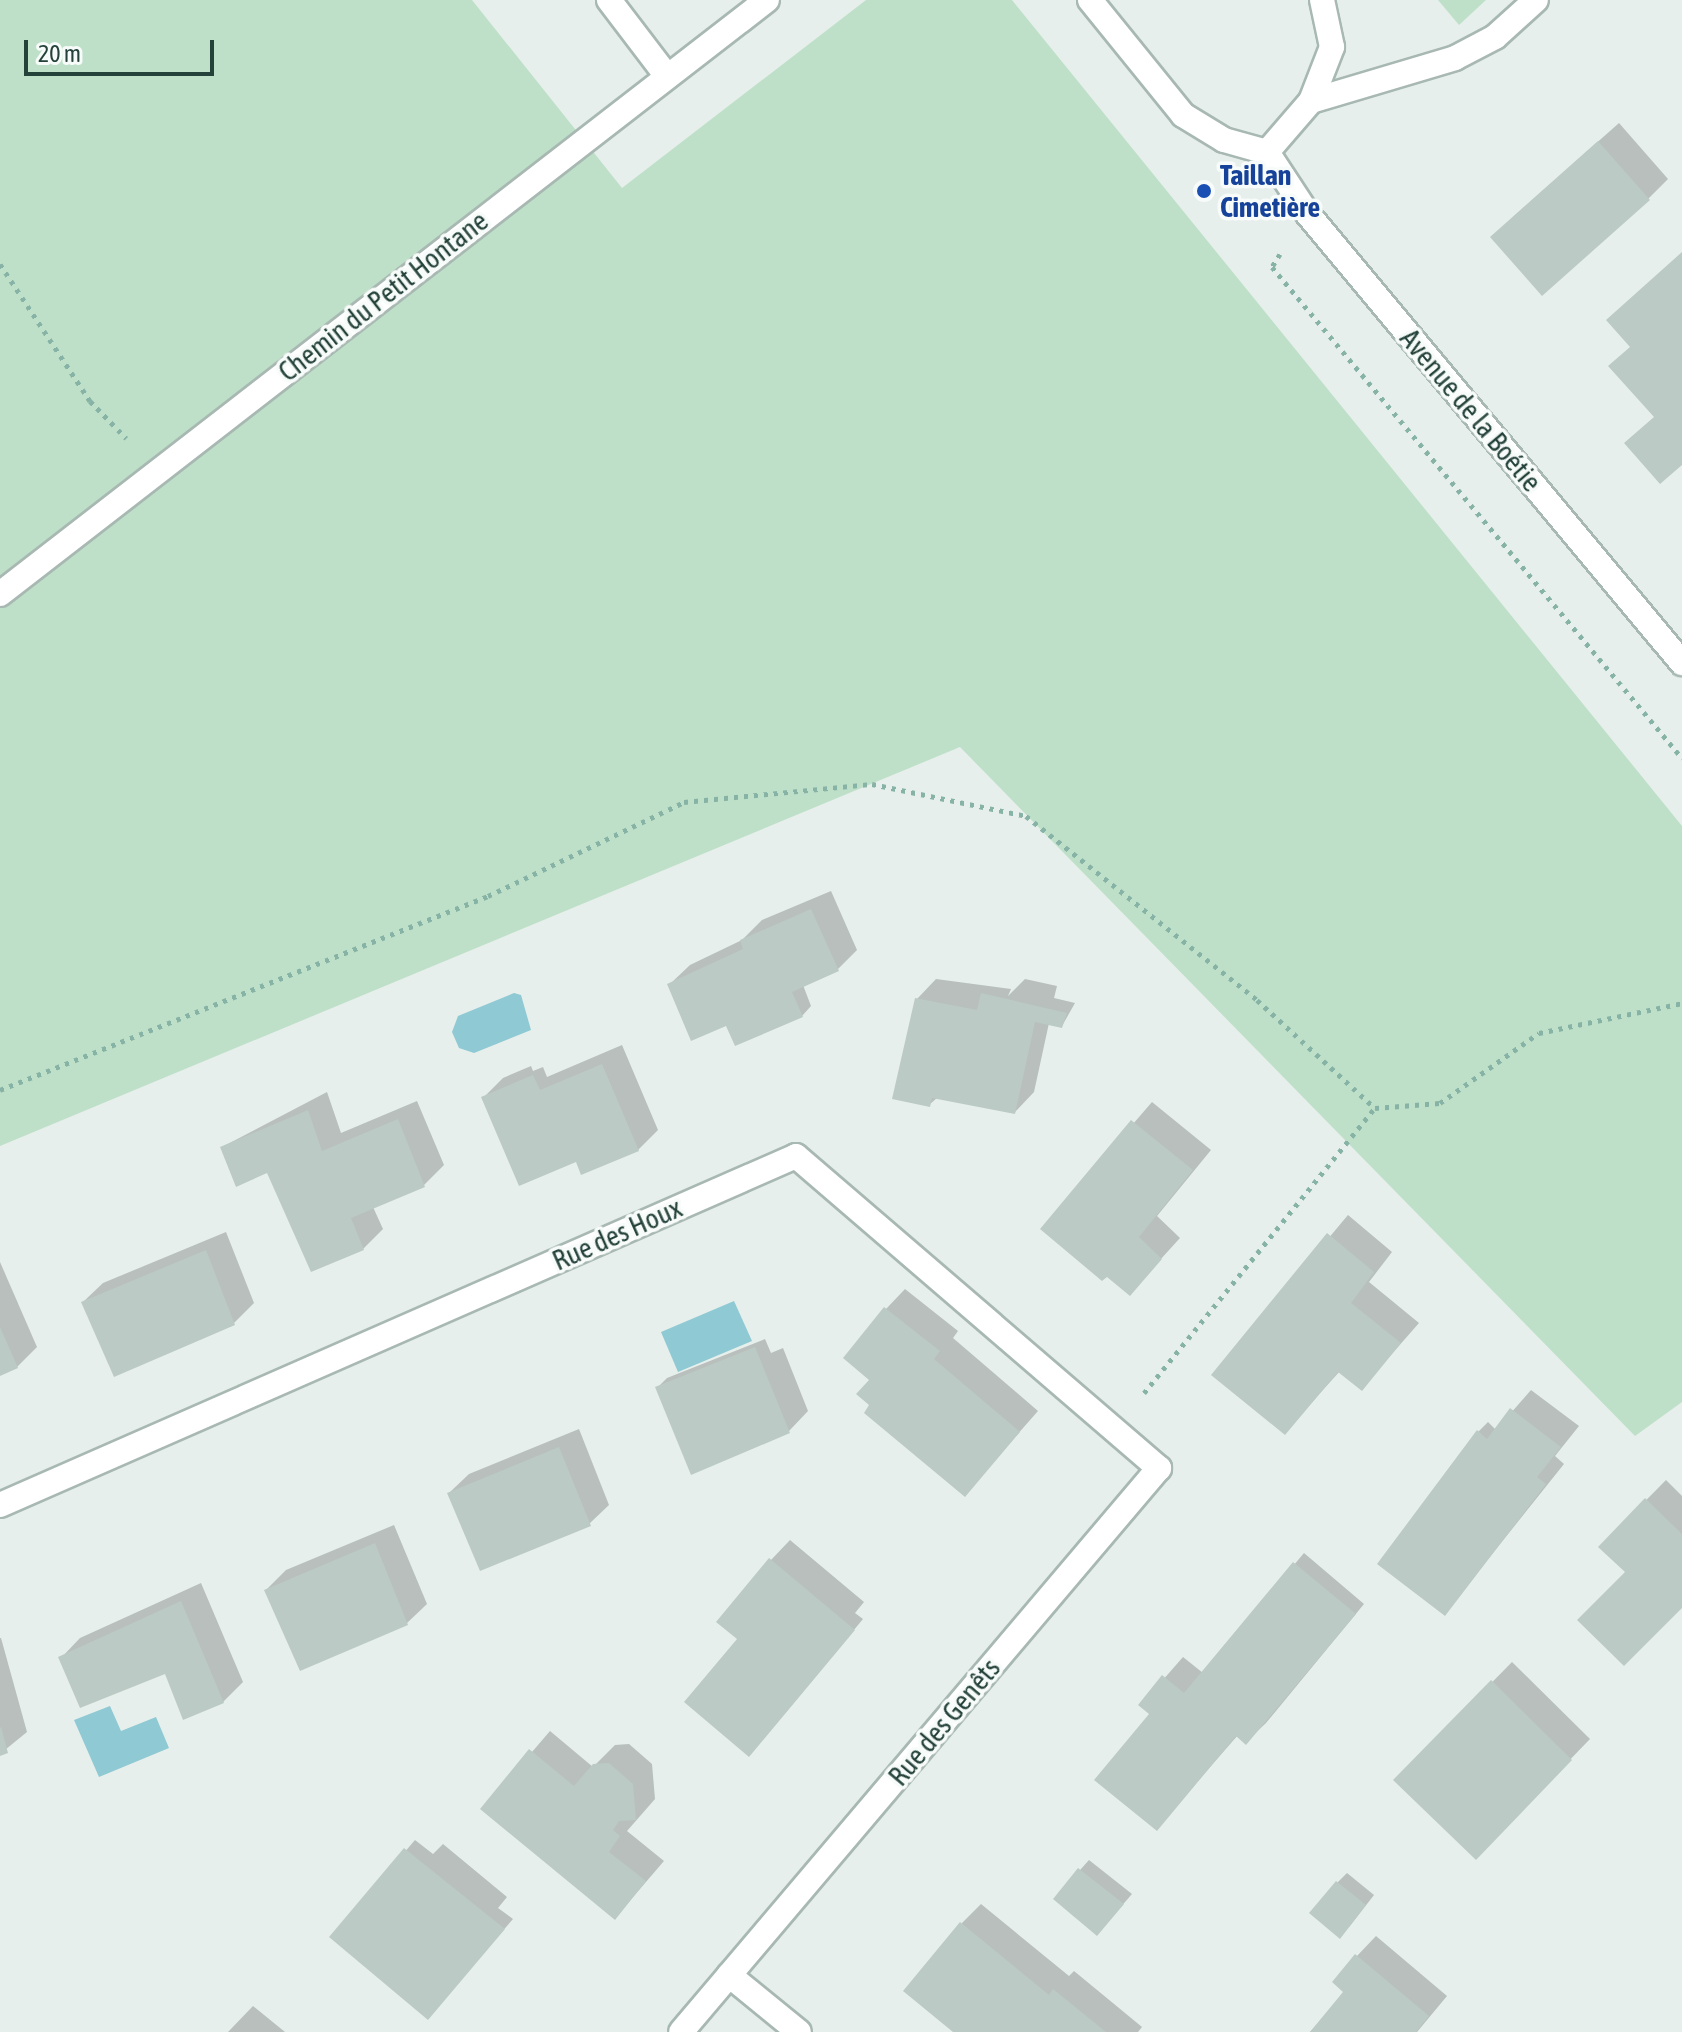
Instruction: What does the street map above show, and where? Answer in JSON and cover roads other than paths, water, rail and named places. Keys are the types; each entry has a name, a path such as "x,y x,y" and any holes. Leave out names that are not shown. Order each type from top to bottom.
{"street":[{"path":"609,0 667,76"},
{"name":"Chemin du Petit Hontane","path":"0,594 767,0"},
{"path":"1090,0 1183,115 1224,140 1267,152 1311,101 1332,47 1322,0"},
{"path":"1311,101 1455,58 1495,37 1536,0"},
{"name":"Avenue de la Boétie","path":"1267,152 1307,213 1682,663"},
{"name":"Rue des Houx","path":"0,1505 796,1156 1159,1468"},
{"name":"Rue des Genêts","path":"681,2032 1159,1468"},
{"path":"729,1975 799,2032"}],"water":[{"path":"514,993 521,995 531,1030 474,1053 459,1048 452,1032 458,1016"},
{"path":"734,1301 752,1341 678,1372 661,1332"},
{"path":"110,1706 121,1731 156,1717 169,1748 99,1777 74,1720"}],"place":[{"name":"Taillan Cimetière","path":"1204,191"}]}
